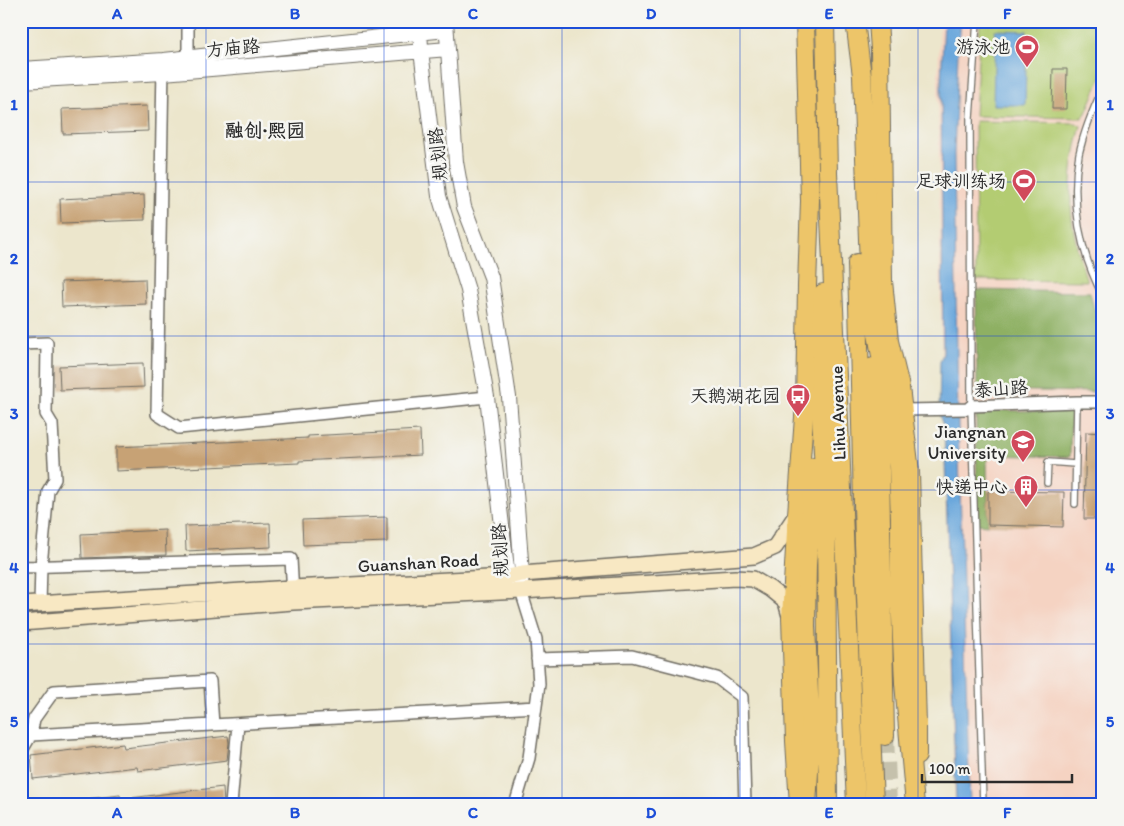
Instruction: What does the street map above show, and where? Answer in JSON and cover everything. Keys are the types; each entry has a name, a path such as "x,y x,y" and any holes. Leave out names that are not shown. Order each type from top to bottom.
{"main road":[{"path":"799,805 791,618 805,403 810,201 805,21"},
{"name":"Lihu Avenue","path":"824,21 828,173 856,805"},
{"path":"854,21 862,76 872,344 880,471 885,736"},
{"name":"Lihu Avenue","path":"854,21 860,393 874,805"},
{"path":"878,21 883,281 889,341 900,387 910,472 917,725 916,805"},
{"path":"808,805 811,740 806,626 807,565 820,391 828,173"},
{"path":"870,294 890,407 898,466 900,594 904,683 916,805"},
{"path":"820,391 826,513 828,805"},
{"name":"Guanshan Road","path":"21,623 293,596 754,556 775,547 797,514"},
{"name":"Guanshan Road","path":"21,605 521,591 753,579 770,589 786,602 791,618"}],"street":[{"path":"188,21 188,57"},
{"name":"方庙路","path":"21,68 164,67 188,57 420,27 446,26"},
{"name":"规划路","path":"446,26 456,162 464,207 491,277 509,397 515,576"},
{"name":"规划路","path":"420,27 421,51 438,196 468,290 515,576 521,591"},
{"name":"方庙路","path":"21,81 164,67 448,49"},
{"path":"164,67 157,414 179,428 487,397"},
{"path":"21,344 47,343 46,414 52,424 55,479 48,490 40,604"},
{"name":"泰山路","path":"902,410 1103,402"},
{"path":"21,567 291,559 293,596"},
{"path":"515,805 529,758 539,684 536,639 521,591"},
{"path":"537,660 632,656 717,678 742,697 745,805"},
{"path":"21,752 31,735 34,719 54,691 210,681 213,725"},
{"path":"31,735 536,707"},
{"path":"231,805 238,724"}],"lane":[{"path":"977,21 970,118 969,407 983,805"},
{"path":"1103,88 1085,131 1079,154 1076,186 1077,215 1085,255 1096,284 1103,296"},
{"path":"1075,504 1077,402"},
{"path":"1047,483 1048,462 1075,464"}],"shaded area":[{"name":"Jiangnan University","path":"940,21 1103,21 1103,805 955,805 941,333 938,79"}],"green space":[{"path":"980,21 1103,21 1102,75 1086,113 1082,118 975,116"},
{"name":"足球训练场","path":"975,121 1076,123 1081,126 1073,166 1071,204 1076,241 1087,281 976,280"},
{"path":"976,290 1090,292 1094,308 1101,322 1101,392 977,390"},
{"path":"983,410 1071,412 1070,457 987,455 988,525 977,524 976,417 978,412"}],"water":[{"path":"944,21 961,21 954,154 958,423 970,805 956,805 944,428 939,414 940,362 943,353 941,80"},
{"path":"995,30 1027,31 1025,105 993,105"}],"building":[{"path":"1053,69 1067,69 1066,109 1052,109"},
{"path":"147,106 148,131 63,134 62,109"},
{"path":"144,195 145,220 61,223 60,199"},
{"path":"145,279 146,304 62,307 61,282"},
{"path":"143,363 144,387 60,390 59,366"},
{"path":"420,430 421,455 299,461 299,463 116,471 116,447 308,438 308,436"},
{"path":"1086,432 1103,433 1103,519 1084,519"},
{"name":"快递中心","path":"988,491 1064,492 1063,527 988,525"},
{"path":"387,517 387,542 303,545 302,520"},
{"path":"270,523 271,547 186,551 185,526"},
{"path":"165,530 166,555 82,558 81,534"},
{"path":"228,736 227,760 138,771 137,767 33,779 31,755 123,744 124,748"},
{"path":"223,787 224,805 86,805 85,799 120,795 121,799"}],"tunnel":[{"path":"885,736 888,805"}],"place":[{"name":"游泳池","path":"1027,68"},
{"name":"足球训练场","path":"1024,202"},
{"name":"天鹅湖花园","path":"798,417"},
{"name":"Jiangnan University","path":"1023,463"},
{"name":"快递中心","path":"1026,508"}],"district":[{"name":"融创·熙园","path":"265,130"}]}
